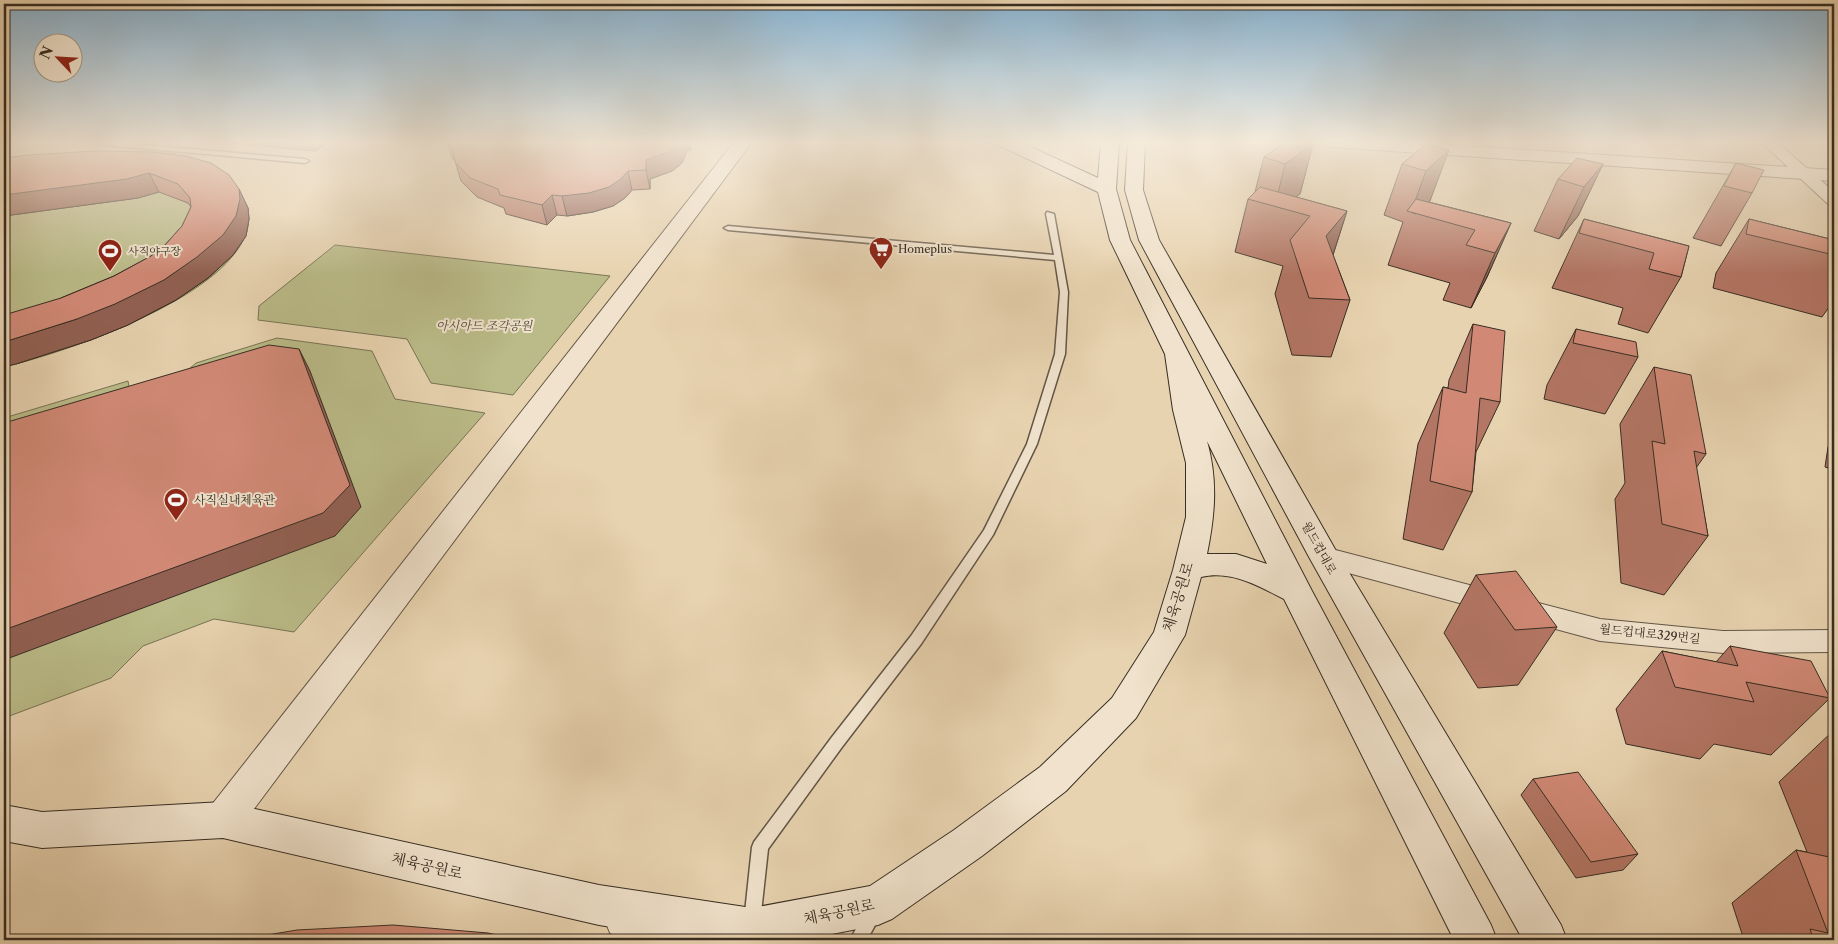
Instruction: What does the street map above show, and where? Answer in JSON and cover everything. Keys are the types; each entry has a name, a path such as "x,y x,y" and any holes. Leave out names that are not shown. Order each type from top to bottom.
{"main road":[{"path":"223,820 709,186"},
{"path":"1101,186 1107,189 1120,240 1296,590 1476,940"},
{"name":"월드컵대로","path":"1134,186 1149,240 1324,557 1546,940"},
{"name":"체육공원로","path":"4,823 42,830 223,820 599,905 752,929 878,905 968,843 1053,779 1124,708 1168,635 1188,570 1200,517 1200,463 1186,410 1177,354"},
{"path":"1188,570 1213,564 1233,564 1254,571 1296,590"},
{"path":"599,905 668,940"}],"street":[{"path":"1817,186 1834,200"},
{"name":"월드컵대로329번길","path":"1324,557 1600,630 1723,642 1834,641"}],"lane":[{"path":"752,929 760,847 837,742 916,640 989,532 1032,444 1060,354 1064,292 1050,214"},
{"path":"728,228 1059,258"},
{"path":"858,940 878,905"}],"green space":[{"name":"사직야구장","path":"4,186 137,186 248,208 246,234 231,258 207,280 175,301 140,319 102,335 32,360 4,367"},
{"name":"아시아드 조각공원","path":"335,245 610,276 513,395 431,383 407,339 258,320 259,306"},
{"name":"사직실내체육관","path":"277,338 372,351 395,399 485,413 294,632 214,619 143,646 111,678 4,718 4,418 128,381 130,393 176,380 196,363"}],"building":[{"path":"4,186 73,186 4,195"},
{"path":"180,186 237,186 239,189 240,199 236,216 223,235 197,257 164,280 115,304 77,319 4,342 4,315 61,298 114,276 151,256 165,245 182,226 191,207 190,198"},
{"path":"490,186 610,186 589,193 562,196 552,195 542,205 500,195 498,189"},
{"path":"1724,186 1756,186 1752,193"},
{"path":"1260,187 1347,211 1326,236 1350,300 1309,298 1290,240 1310,216 1248,199"},
{"path":"1416,199 1511,223 1495,253 1466,245 1475,230 1407,211"},
{"path":"1584,219 1689,246 1681,277 1649,269 1654,253 1579,233"},
{"path":"1749,219 1834,240 1834,255 1746,234"},
{"path":"1473,324 1505,331 1500,402 1480,398 1472,492 1430,481 1443,387 1466,393"},
{"path":"1576,329 1636,342 1638,357 1573,343"},
{"name":"사직실내체육관","path":"269,345 299,349 350,485 323,513 4,630 4,423"},
{"path":"1654,367 1691,375 1706,454 1694,451 1708,536 1662,524 1652,441 1665,444"},
{"path":"1516,571 1557,627 1515,630 1476,575"},
{"path":"1730,646 1811,661 1830,698 1746,682 1754,702 1675,687 1662,651 1738,666"},
{"path":"1578,772 1638,854 1591,862 1533,779"},
{"path":"1796,850 1834,858 1834,940 1814,940 1810,929 1828,933"},
{"path":"393,925 488,933 519,940 237,940 297,930"}],"place":[{"name":"Homeplus","path":"881,270"},
{"name":"사직야구장","path":"110,272"},
{"name":"사직실내체육관","path":"176,521"}]}
